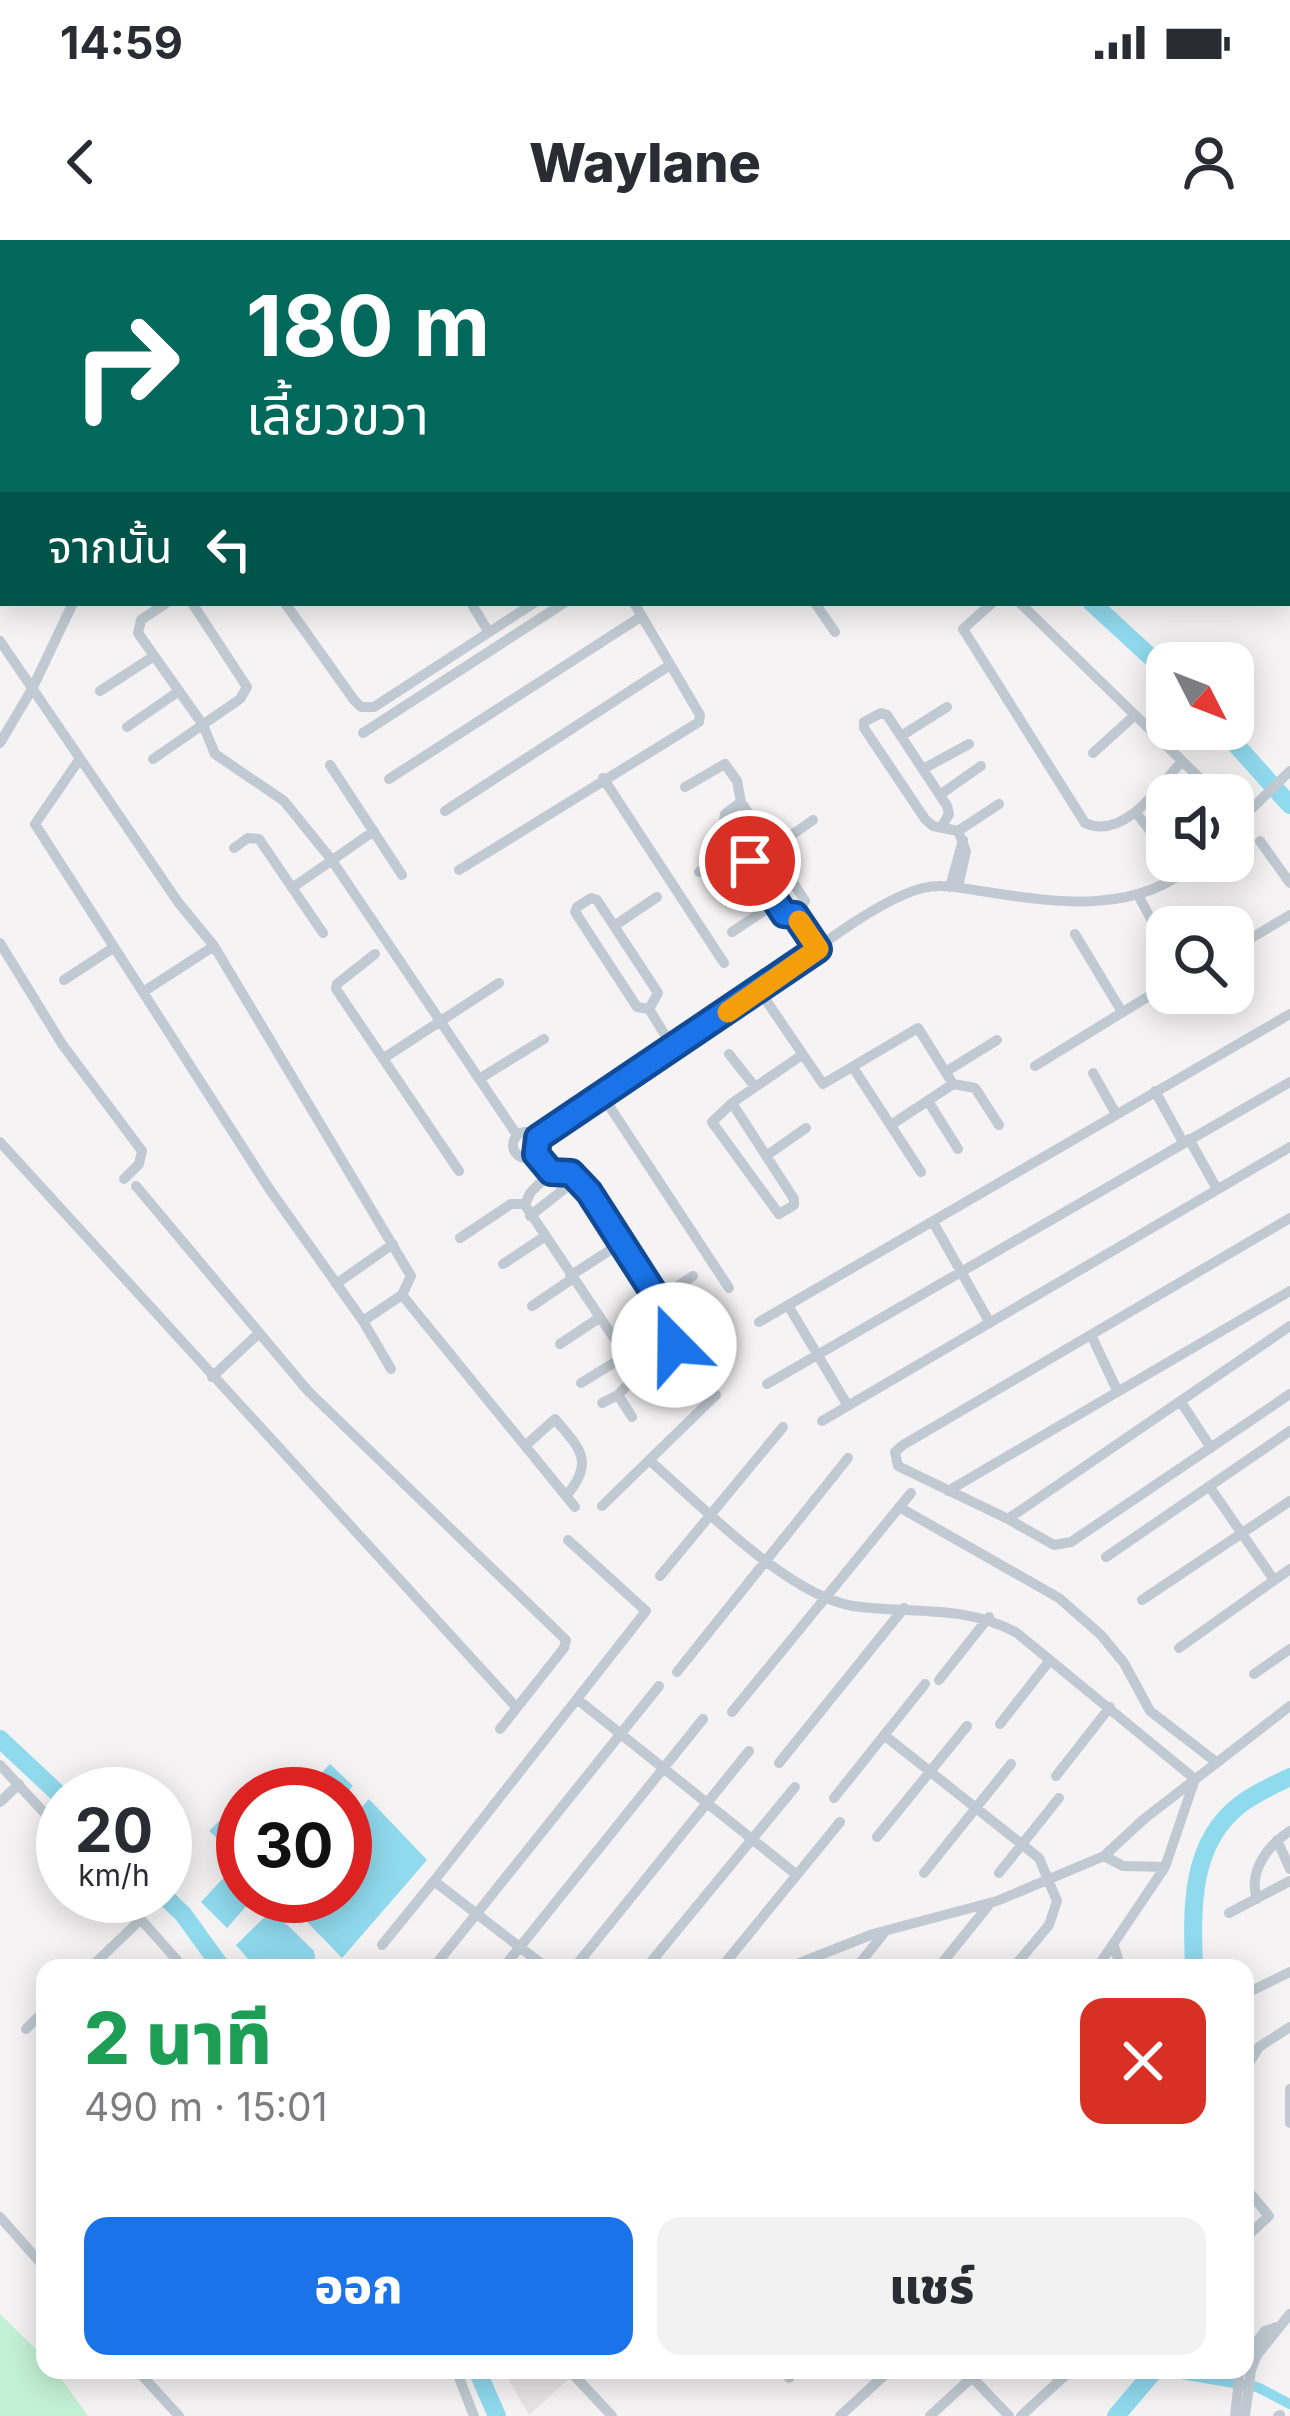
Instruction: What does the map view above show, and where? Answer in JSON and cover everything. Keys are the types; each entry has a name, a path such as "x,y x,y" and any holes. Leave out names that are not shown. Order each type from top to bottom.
{"street":[{"path":"0,743 72,606"},
{"path":"162,606 138,626 203,725 215,754 284,801 331,859 517,1135"},
{"path":"153,759 240,699 247,687 194,606"},
{"path":"287,606 361,707 374,707 529,606"},
{"path":"473,606 488,631"},
{"path":"363,734 559,606"},
{"path":"459,871 701,719 636,606"},
{"path":"817,606 836,632"},
{"path":"989,606 963,629 1085,823 1102,827 1136,813 1182,760"},
{"path":"1023,606 1196,774"},
{"path":"389,779 642,616"},
{"path":"0,641 79,760 214,946 411,1276 403,1295 363,1321"},
{"path":"100,691 154,656"},
{"path":"445,812 670,665"},
{"path":"128,727 178,691"},
{"path":"902,736 946,707"},
{"path":"942,826 949,814 940,794 884,712 863,724 925,819 960,836 966,851 954,887"},
{"path":"1093,753 1135,715"},
{"path":"923,769 969,744"},
{"path":"79,760 35,824 391,1370"},
{"path":"330,765 402,875"},
{"path":"685,788 728,765 739,785 741,802 805,901 798,912 787,916 724,817 741,802"},
{"path":"940,794 982,766"},
{"path":"1254,807 1289,772"},
{"path":"603,778 724,963"},
{"path":"960,836 999,804"},
{"path":"1136,813 1146,825"},
{"path":"772,849 814,820"},
{"path":"292,888 374,830"},
{"path":"234,848 248,838 259,839 323,933"},
{"path":"1260,842 1290,883"},
{"path":"699,872 738,844"},
{"path":"551,1172 536,1154 538,1138 910,892 954,887 1088,903 1138,895 1165,882"},
{"path":"1138,895 1146,910"},
{"path":"614,926 658,897"},
{"path":"649,1010 658,993 594,898 575,909 637,1007 649,1010 673,1048"},
{"path":"733,932 777,902"},
{"path":"798,912 821,947"},
{"path":"1254,936 1290,915"},
{"path":"1075,934 1122,1012"},
{"path":"0,943 30,997 142,1151 130,1183 257,1335 348,1432 566,1640 500,1729"},
{"path":"143,992 214,946"},
{"path":"64,980 113,948"},
{"path":"375,954 336,988 458,1171"},
{"path":"384,1058 499,983"},
{"path":"759,990 824,1084 914,1028 920,1030 950,1078 975,1088 999,1125"},
{"path":"1035,1066 1146,998"},
{"path":"758,1322 1290,1014"},
{"path":"479,1079 544,1039"},
{"path":"891,1125 928,1101 997,1040"},
{"path":"729,1054 755,1088"},
{"path":"733,1103 794,1199 794,1204 778,1214 712,1119 733,1103 802,1055"},
{"path":"854,1069 921,1172"},
{"path":"1093,1073 1116,1114"},
{"path":"767,1384 1290,1082"},
{"path":"1155,1091 1217,1190"},
{"path":"602,1095 729,1288"},
{"path":"928,1101 958,1149"},
{"path":"740,1162 806,1128"},
{"path":"517,1135 529,1132 538,1138"},
{"path":"517,1135 513,1148 517,1155 525,1159 536,1154"},
{"path":"0,1142 516,1707"},
{"path":"822,1421 1290,1147"},
{"path":"602,1403 669,1351 676,1339 675,1326 578,1178 566,1171 551,1172 530,1193 528,1210 638,1374"},
{"path":"528,1210 578,1178"},
{"path":"460,1238 511,1204 528,1210"},
{"path":"1290,1218 895,1452 898,1466 1054,1545 1071,1542 1290,1394"},
{"path":"933,1222 990,1323"},
{"path":"503,1264 544,1237"},
{"path":"532,1306 621,1243"},
{"path":"336,1284 392,1244"},
{"path":"658,1299 692,1276"},
{"path":"948,1491 1290,1291"},
{"path":"403,1295 575,1507"},
{"path":"789,1306 848,1406"},
{"path":"560,1344 599,1318"},
{"path":"676,1339 695,1336 715,1324"},
{"path":"1008,1519 1290,1326"},
{"path":"212,1377 257,1335"},
{"path":"1091,1335 1117,1390"},
{"path":"581,1383 625,1356"},
{"path":"618,1395 632,1418"},
{"path":"602,1506 716,1395"},
{"path":"1181,1402 1211,1448"},
{"path":"525,1446 555,1419 581,1450 581,1472 566,1496"},
{"path":"660,1576 783,1427"},
{"path":"1106,1557 1290,1431"},
{"path":"677,1672 848,1458"},
{"path":"649,1460 766,1562 825,1596 850,1606 988,1617 1017,1633 1195,1779"},
{"path":"1209,1486 1274,1580"},
{"path":"732,1712 911,1492"},
{"path":"1142,1600 1290,1501"},
{"path":"899,1507 1007,1566 1071,1608 1124,1663 1150,1711 1216,1762"},
{"path":"382,1945 646,1611 568,1540"},
{"path":"1179,1648 1290,1569"},
{"path":"779,1763 904,1608"},
{"path":"939,1680 988,1617"},
{"path":"1254,1674 1290,1649"},
{"path":"1000,1724 1050,1660"},
{"path":"834,1798 925,1684"},
{"path":"440,1959 659,1686"},
{"path":"577,1699 797,1875"},
{"path":"802,1959 886,1930 990,1903 1104,1856 1290,1706"},
{"path":"1056,1776 1110,1707"},
{"path":"1132,1730 1150,1711"},
{"path":"510,1959 704,1719"},
{"path":"877,1838 968,1726"},
{"path":"884,1735 1039,1858 1057,1901 1049,1925 1021,1959"},
{"path":"581,1959 749,1751"},
{"path":"924,1873 1011,1764"},
{"path":"0,1765 36,1803"},
{"path":"1103,1959 1165,1867 1195,1779"},
{"path":"0,1802 19,1784"},
{"path":"653,1959 795,1786"},
{"path":"999,1873 1059,1798"},
{"path":"728,1959 840,1822"},
{"path":"1257,1899 1252,1880 1277,1840 1290,1832"},
{"path":"1277,1840 1290,1869"},
{"path":"1104,1856 1124,1865 1165,1867"},
{"path":"434,1881 536,1959"},
{"path":"1229,1913 1290,1881"},
{"path":"945,1959 990,1903"},
{"path":"99,1959 137,1923"},
{"path":"143,1923 176,1959"},
{"path":"863,1959 886,1930"},
{"path":"1114,1946 1118,1959"},
{"path":"1254,1990 1290,1972"},
{"path":"26,2029 36,2020"},
{"path":"1254,2055 1290,2027"},
{"path":"1290,2089 1290,2123"},
{"path":"1254,2198 1269,2216 1254,2230"},
{"path":"0,2217 36,2258"},
{"path":"1254,2365 1290,2314"},
{"path":"1254,2345 1265,2331 1277,2327"},
{"path":"145,2379 179,2416"},
{"path":"460,2379 474,2416"},
{"path":"577,2379 612,2416"},
{"path":"840,2416 880,2379"},
{"path":"930,2416 966,2379"},
{"path":"977,2379 1009,2416"},
{"path":"1022,2416 1061,2379"},
{"path":"1234,2416 1239,2379"},
{"path":"1245,2416 1250,2379"}],"shaded area":[{"path":"508,2379 569,2379 529,2415"}],"green space":[{"path":"0,2314 36,2349 36,2379 61,2379 88,2416 0,2416"}],"water":[{"path":"372,1802 427,1860 342,1958 308,1923 372,1923"},
{"path":"216,1886 216,1917 201,1902"},
{"path":"259,1923 285,1923 314,1951 315,1959 248,1959 236,1945"}],"waterway":[{"path":"1095,606 1146,653"},
{"path":"1241,750 1290,805"},
{"path":"0,1739 36,1773"},
{"path":"1194,1959 1197,1879 1211,1838 1241,1804 1290,1777"},
{"path":"190,1923 216,1959"},
{"path":"481,2379 497,2416"},
{"path":"1116,2416 1147,2379"},
{"path":"1210,2379 1257,2387 1290,2404"}],"slow traffic":[{"path":"728,1012 818,949 799,921"}],"route":[{"path":"674,1345 675,1326 589,1192 571,1173 551,1172 536,1154 538,1138 818,949 795,915 784,914 750,861"}]}
